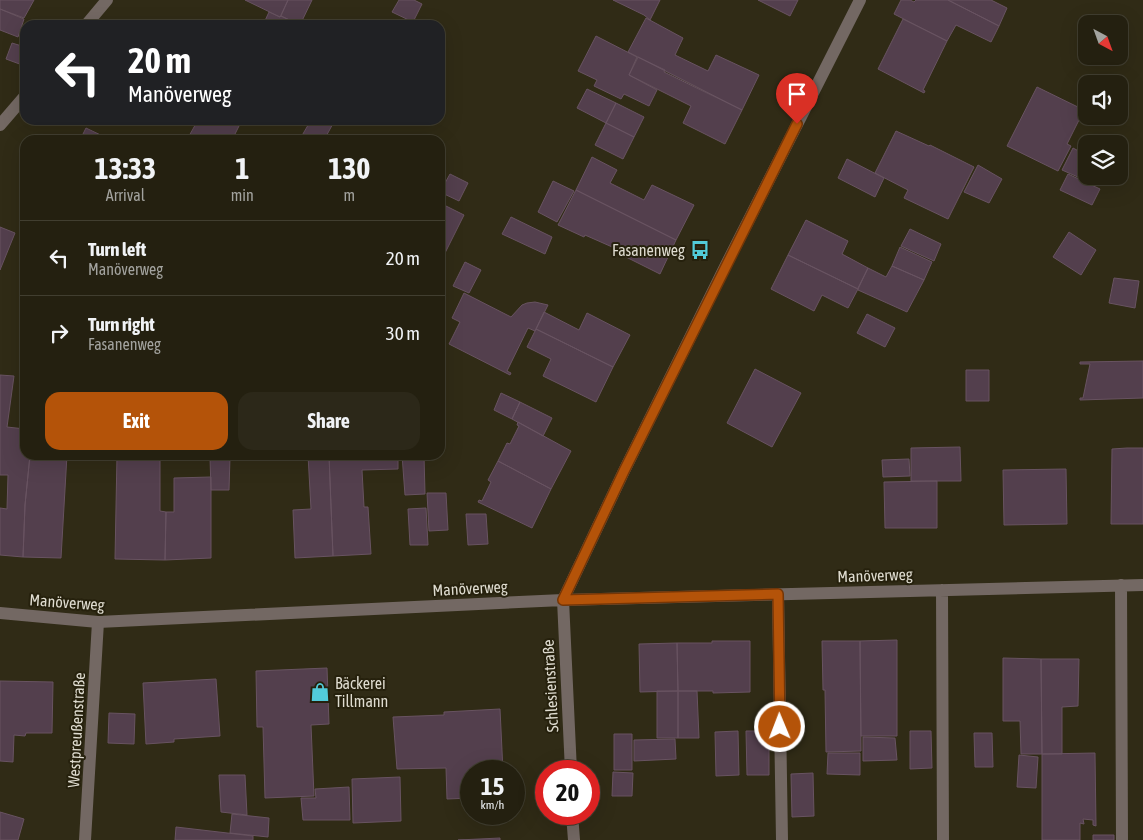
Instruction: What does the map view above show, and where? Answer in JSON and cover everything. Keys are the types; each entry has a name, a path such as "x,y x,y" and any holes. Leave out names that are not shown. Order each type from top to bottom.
{"street":[{"path":"90,20 107,0"},
{"path":"563,600 624,471 860,0"},
{"path":"0,125 20,102"},
{"path":"1121,585 1122,840"},
{"name":"Manöverweg","path":"0,614 98,622 563,600 1143,585"},
{"path":"942,590 943,840"},
{"path":"778,594 782,840"},
{"name":"Schlesienstraße","path":"563,600 570,760"},
{"name":"Westpreußenstraße","path":"85,840 98,622"},
{"path":"573,825 574,840"}],"building":[{"path":"0,0 34,0 24,18 0,9"},
{"path":"245,0 288,0 280,17"},
{"path":"288,0 312,0 302,20 289,20 281,16"},
{"path":"399,0 414,0 422,4 414,20 409,20 392,12"},
{"path":"613,0 660,0 650,20 644,15"},
{"path":"758,0 798,0 790,16"},
{"path":"901,0 914,2 916,0 948,0 999,26 991,42 956,25 947,41 894,14"},
{"path":"948,0 991,0 1007,8 999,26"},
{"path":"0,9 24,19 20,20 18,37 0,30"},
{"path":"269,12 289,20 265,20"},
{"path":"646,18 683,38 675,55 708,71 716,55 759,75 742,110 628,52"},
{"path":"903,19 947,41 923,90 925,91 924,93 878,69"},
{"path":"596,36 637,57 629,75 657,90 649,106 624,94 621,99 594,86 597,80 578,71"},
{"path":"12,43 20,45 20,64 6,59"},
{"path":"638,57 665,70 664,72 742,110 725,144 683,123 691,106 629,75"},
{"path":"1037,87 1078,107 1078,122 1067,144 1071,146 1058,171 1007,146"},
{"path":"587,89 616,103 606,123 577,108"},
{"path":"616,103 644,117 634,137 606,123"},
{"path":"606,123 634,137 623,159 595,145"},
{"path":"195,125 240,125 234,135 190,135"},
{"path":"308,125 332,125 327,135 302,135"},
{"path":"86,128 101,135 82,135"},
{"path":"896,131 930,145 974,167 948,219 904,198 908,190 875,173"},
{"path":"1073,148 1078,151 1078,177 1062,170"},
{"path":"592,157 617,170 610,183 644,200 652,185 694,205 676,240 576,190"},
{"path":"847,159 884,178 875,197 838,178"},
{"path":"978,165 1002,179 989,203 964,192"},
{"path":"450,174 468,183 459,201 445,194 445,183"},
{"path":"1068,174 1078,179 1078,185 1091,185 1100,189 1092,205 1060,190"},
{"path":"553,181 574,191 557,222 538,212"},
{"path":"576,190 676,240 660,274 618,253 619,250 558,225"},
{"path":"445,206 464,215 445,253"},
{"path":"511,217 552,237 545,254 502,234"},
{"path":"806,220 848,241 842,254 868,268 858,289 788,255"},
{"path":"0,227 15,233 0,270"},
{"path":"910,229 941,244 934,261 901,246"},
{"path":"1069,232 1096,250 1081,275 1053,257"},
{"path":"900,247 932,262 924,280 892,266"},
{"path":"788,255 858,289 848,308 822,295 814,311 771,289"},
{"path":"465,262 481,270 469,293 453,286"},
{"path":"892,266 924,280 907,312 858,290 868,268 886,277"},
{"path":"1114,278 1139,281 1135,308 1109,303"},
{"path":"464,293 511,317 522,305 527,303 535,302 548,305 535,331 528,328 507,371 511,373 510,375 449,344 460,322 452,318"},
{"path":"544,312 579,330 587,313 630,335 613,367 536,329"},
{"path":"867,314 895,328 885,347 857,333"},
{"path":"536,329 613,367 596,402 543,376 551,359 527,347"},
{"path":"1143,361 1143,398 1080,400 1080,398 1083,398 1090,364 1080,364 1080,362"},
{"path":"755,369 801,393 772,447 727,423"},
{"path":"966,370 989,370 989,401 966,401"},
{"path":"0,375 14,376 7,427 20,428 20,460 30,460 23,557 0,555 0,508 7,509 8,475 0,475"},
{"path":"501,393 520,402 512,419 494,410"},
{"path":"520,402 552,418 543,436 512,419"},
{"path":"518,422 571,451 551,489 498,461 507,443 510,444 519,426 517,425"},
{"path":"960,447 961,481 911,481 911,448"},
{"path":"1143,448 1143,524 1111,524 1112,449"},
{"path":"909,459 910,476 883,477 882,460"},
{"path":"30,460 67,460 61,558 23,557"},
{"path":"117,460 160,460 160,511 166,512 165,560 115,559"},
{"path":"210,460 230,460 229,490 211,490"},
{"path":"308,460 329,460 333,556 295,558 293,510 311,509"},
{"path":"329,460 398,460 398,469 362,470 364,507 368,507 371,554 333,556"},
{"path":"402,460 424,460 425,494 405,495"},
{"path":"498,461 551,489 532,528 478,502 479,500 482,501 491,482 488,480"},
{"path":"1066,469 1067,524 1004,525 1003,470"},
{"path":"211,477 211,558 165,560 166,512 174,512 174,478"},
{"path":"937,481 937,528 885,528 884,482"},
{"path":"427,493 446,493 448,530 429,531"},
{"path":"426,508 428,545 410,545 408,509"},
{"path":"466,514 486,514 488,544 468,545"},
{"path":"897,640 897,736 861,736 860,641"},
{"path":"712,641 750,641 750,692 713,693 713,691 678,691 677,643 712,643"},
{"path":"822,641 860,641 861,751 826,752"},
{"path":"677,643 678,691 640,692 639,644"},
{"path":"1003,658 1041,659 1042,754 1021,754 1020,721 1003,721"},
{"path":"1041,659 1079,659 1078,706 1062,707 1062,754 1042,754"},
{"path":"327,668 329,724 311,725 314,796 265,798 263,727 257,727 256,671"},
{"path":"216,679 220,736 174,739 174,742 146,744 143,683"},
{"path":"0,681 53,682 52,733 26,733 25,736 14,735 13,762 0,761"},
{"path":"657,691 678,691 678,738 657,738"},
{"path":"678,691 697,691 699,738 678,738"},
{"path":"500,709 502,760 460,760 460,798 447,799 446,768 397,769 393,717 444,715 444,712"},
{"path":"109,713 135,714 134,744 108,743"},
{"path":"738,731 739,775 716,776 715,732"},
{"path":"746,731 769,731 769,775 747,775"},
{"path":"910,731 931,731 932,768 910,769"},
{"path":"974,733 992,733 993,767 975,767"},
{"path":"614,734 632,734 632,770 614,770"},
{"path":"863,737 895,738 897,760 863,761"},
{"path":"675,739 676,759 634,761 634,740"},
{"path":"828,753 860,753 860,775 827,774"},
{"path":"1095,753 1096,826 1093,825 1093,820 1083,819 1084,824 1080,823 1080,840 1042,840 1042,754"},
{"path":"1019,755 1038,757 1036,788 1017,787"},
{"path":"613,772 633,773 632,796 612,796"},
{"path":"813,773 814,816 792,817 791,774"},
{"path":"219,775 245,775 247,815 221,812"},
{"path":"400,777 401,821 353,823 352,779"},
{"path":"349,787 350,820 303,820 301,798 316,798 315,789"},
{"path":"0,812 24,819 18,840 0,840"},
{"path":"232,814 269,818 268,837 230,833"},
{"path":"176,827 253,836 253,840 175,840"},
{"path":"1093,835 1114,835 1114,840 1093,840"},
{"path":"500,838 500,840 458,840"}],"place":[{"name":"Fasanenweg","path":"700,250"},
{"name":"Bäckerei Tillmann","path":"320,692"}],"route":[{"path":"780,727 778,594 563,600 624,471 797,124"}]}
